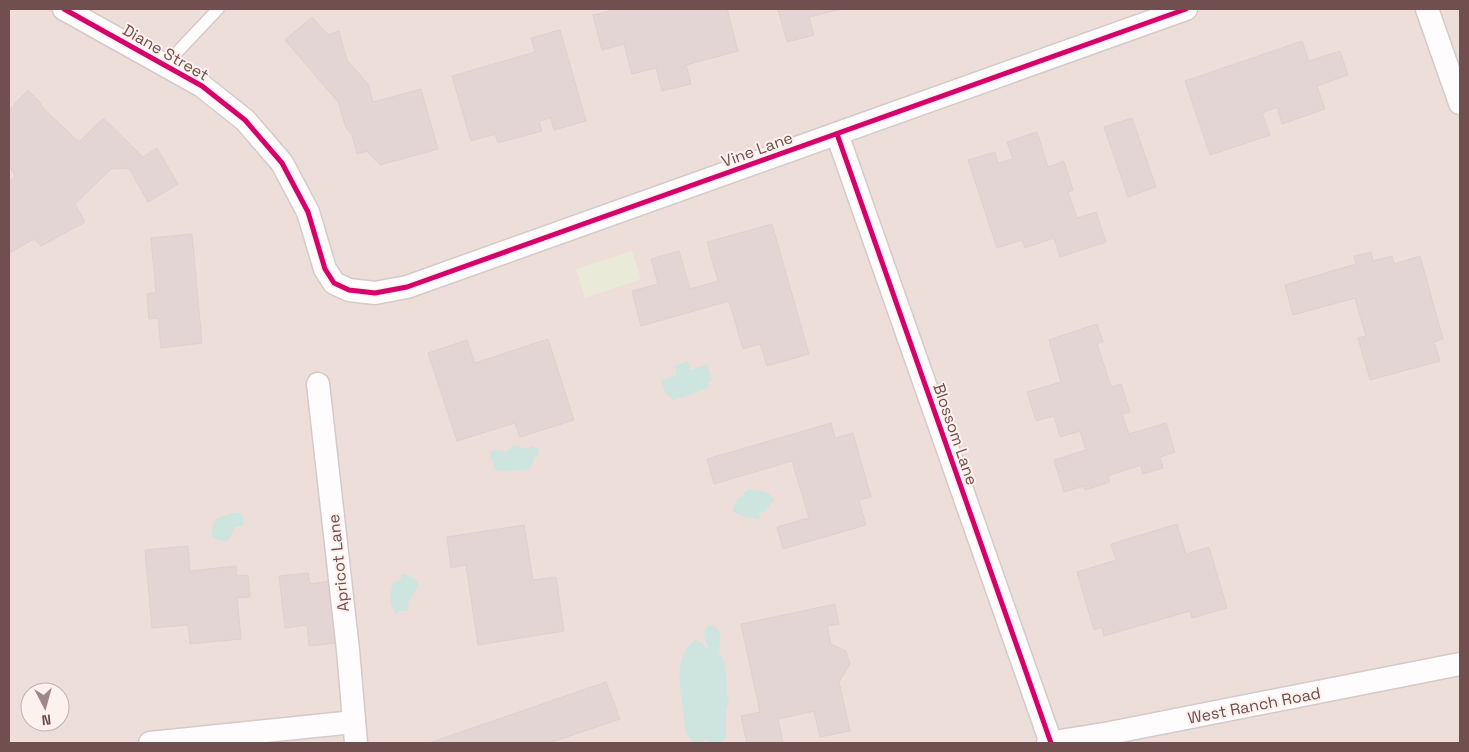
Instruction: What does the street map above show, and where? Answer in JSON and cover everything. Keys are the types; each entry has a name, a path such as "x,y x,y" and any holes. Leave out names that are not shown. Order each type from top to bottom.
{"street":[{"name":"Diane Street","path":"64,9 202,86 245,120 282,163 308,212 325,269 334,283"},
{"name":"Vine Lane","path":"334,283 349,290 375,293 407,287 837,134 1160,13 1186,9"},
{"path":"1427,9 1460,103"},
{"name":"Blossom Lane","path":"837,134 1049,743"},
{"name":"Apricot Lane","path":"318,384 348,650 355,733"},
{"name":"West Ranch Road","path":"1049,743 1110,733 1460,664"},
{"path":"150,743 355,733"}],"lane":[{"path":"165,65 218,9"}],"shaded area":[{"path":"9,9 1460,9 1460,743 9,743"}],"green space":[{"path":"632,251 641,279 585,298 576,269"}],"water":[{"path":"688,361 691,370 707,364 712,380 709,382 708,388 672,401 671,397 666,395 661,380 677,375 674,366"},
{"path":"515,445 524,448 533,446 538,449 539,454 533,459 529,469 506,471 494,469 493,461 489,454 490,451 506,452"},
{"path":"749,489 766,492 774,499 766,511 760,513 760,519 758,520 753,519 752,516 746,518 733,512 733,506 736,504 737,498 744,495 744,492"},
{"path":"232,513 239,513 243,516 244,525 234,528 231,537 227,541 221,541 212,535 212,528 217,518"},
{"path":"402,574 415,579 418,586 409,600 408,611 395,613 390,598 391,590 393,583 400,580"},
{"path":"708,625 717,628 719,631 719,652 723,658 727,678 729,700 726,713 726,733 725,739 720,743 710,743 706,739 702,743 691,740 685,725 681,692 680,672 684,653 696,640 707,649 709,648 704,634"}],"building":[{"path":"618,9 727,9 738,51 686,65 691,84 662,91 656,68 632,74 624,44 602,50 593,15"},
{"path":"778,9 841,9 809,17 814,35 787,42"},
{"path":"312,17 328,35 339,31 347,60 368,84 373,102 421,89 438,149 380,165 367,151 357,154 352,135 346,128 338,102 285,40"},
{"path":"560,30 586,121 554,130 551,118 539,121 542,131 498,143 495,134 471,141 452,76 535,52 531,38"},
{"path":"1302,41 1309,61 1340,51 1348,75 1317,86 1325,109 1282,124 1277,107 1262,113 1270,135 1210,155 1185,81"},
{"path":"28,90 43,108 79,142 104,119 143,157 157,148 178,184 148,202 129,168 111,169 75,204 85,222 41,246 34,239 9,253 9,213 11,211 9,207 9,182 15,176 9,165 9,110"},
{"path":"1132,118 1156,187 1128,197 1104,127"},
{"path":"1037,132 1048,167 1064,161 1073,190 1068,192 1077,218 1096,212 1106,242 1060,257 1054,238 1025,248 1022,240 997,248 968,160 995,152 998,163 1013,159 1007,142"},
{"path":"772,224 809,354 767,366 760,344 743,349 729,301 641,326 632,291 658,284 651,259 679,251 690,289 718,281 707,242"},
{"path":"192,234 202,343 161,348 158,318 149,319 147,294 156,292 151,238"},
{"path":"1371,252 1373,261 1392,256 1394,264 1420,256 1443,339 1434,342 1440,361 1370,380 1358,338 1366,336 1355,298 1293,315 1285,285 1356,264 1354,256"},
{"path":"1097,324 1103,342 1097,344 1111,387 1121,384 1130,412 1122,414 1129,434 1166,423 1175,452 1160,457 1163,468 1143,474 1141,465 1108,476 1110,482 1085,490 1084,486 1064,492 1054,460 1086,450 1080,431 1060,437 1054,416 1036,421 1027,392 1061,382 1049,340"},
{"path":"548,339 574,420 520,437 515,423 457,441 428,353 467,340 475,363"},
{"path":"831,423 835,438 853,433 871,497 859,500 866,525 783,549 777,527 809,518 792,461 714,484 707,459"},
{"path":"1177,524 1186,554 1209,547 1227,608 1192,618 1190,611 1104,636 1102,627 1094,630 1077,572 1116,560 1111,544"},
{"path":"524,525 533,580 556,577 564,631 478,645 466,565 451,568 447,537"},
{"path":"188,546 190,571 236,566 237,576 248,575 250,597 237,598 241,639 190,644 188,625 152,628 145,550"},
{"path":"308,573 310,584 337,580 345,642 309,646 307,625 285,628 279,576"},
{"path":"835,604 839,624 827,626 831,644 846,651 850,664 839,682 850,731 820,737 814,711 778,719 783,743 747,743 741,716 760,712 741,624"},
{"path":"606,682 620,719 549,743 429,743"}],"cycle path":[{"path":"64,9 202,86 245,120 282,163 308,212 325,269 334,283 349,290 375,293 407,287 1186,9"},
{"path":"837,134 1051,743"}]}
